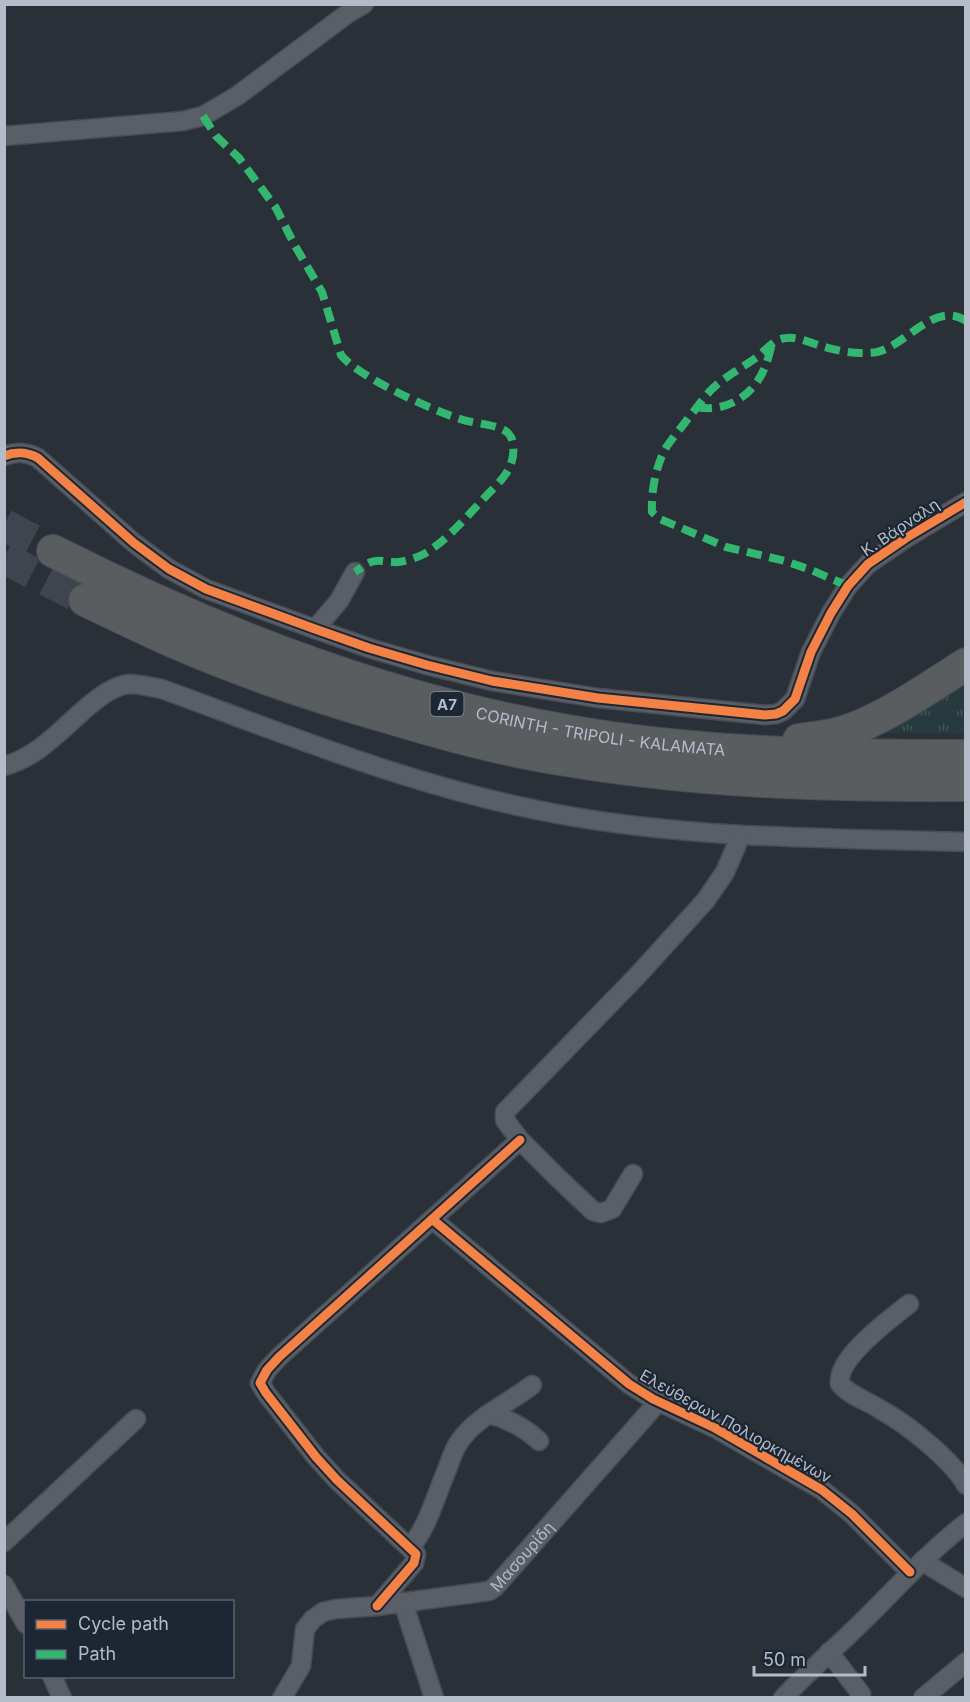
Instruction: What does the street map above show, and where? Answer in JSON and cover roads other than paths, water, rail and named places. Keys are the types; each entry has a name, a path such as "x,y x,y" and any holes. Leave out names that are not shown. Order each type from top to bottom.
{"highway":[{"name":"CORINTH - TRIPOLI - KALAMATA","path":"53,551 179,613 321,667 465,709 554,729 616,753 705,777 778,782 966,785"},
{"name":"CORINTH - TRIPOLI - KALAMATA","path":"85,600 172,641 274,681 468,740 559,759 616,753 740,751 966,756"},
{"path":"616,753 789,741 840,733 866,724 966,664"},
{"path":"616,753 661,779 775,792 966,806"}],"street":[{"path":"4,136 183,121 203,116 237,96 347,14 364,4"},
{"path":"4,456 21,452 38,458 134,543 169,569 206,589 315,629 339,601 356,572"},
{"name":"Κ. Βάρναλη","path":"315,629 427,665 527,687 598,698 765,716 776,714 789,706 798,692 811,652 848,586 868,564 966,502"},
{"path":"4,766 22,760 39,749 111,689 128,684 145,685 162,689 362,761 453,790 502,803 563,815 680,831 966,842"},
{"path":"633,1174 612,1209 606,1213 597,1212 579,1199 520,1140 505,1120 505,1112 637,976 706,900 725,872 741,835"},
{"path":"377,1605 415,1560 416,1554 337,1480 260,1383 267,1370 279,1357 520,1140"},
{"name":"Ελεύθερων Πολιορκημένων","path":"432,1220 638,1390 705,1423 822,1490 916,1567 966,1588"},
{"path":"909,1304 856,1350 841,1371 840,1384 891,1415 920,1437 958,1473 966,1485"},
{"path":"410,1548 425,1524 457,1445 475,1423 532,1384"},
{"name":"Μασουρίδη","path":"282,1698 302,1666 305,1629 310,1621 323,1612 332,1609 489,1591 495,1587 659,1401"},
{"path":"489,1414 504,1418 519,1426 539,1441"},
{"path":"4,1542 136,1419"},
{"path":"783,1698 943,1541 966,1523"},
{"path":"4,1585 24,1620"},
{"path":"403,1602 434,1698"},
{"path":"829,1652 861,1694"},
{"path":"923,1698 966,1662"},
{"path":"52,1678 62,1698"}],"tunnel":[{"path":"4,525 53,551"},
{"path":"4,558 85,600"}]}
